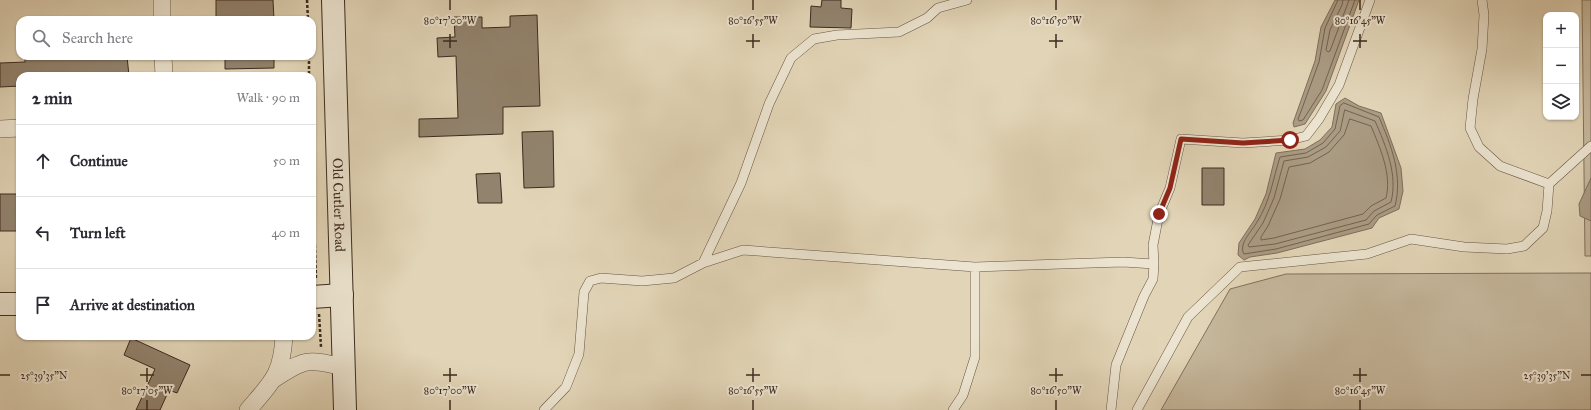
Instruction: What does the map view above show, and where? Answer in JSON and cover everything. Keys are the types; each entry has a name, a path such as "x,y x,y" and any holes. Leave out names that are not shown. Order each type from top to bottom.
{"main road":[{"name":"Old Cutler Road","path":"333,0 345,410"},
{"path":"316,295 342,295"},
{"path":"0,304 16,304"}],"street":[{"path":"162,0 162,16"},
{"path":"163,60 164,72"},
{"path":"0,129 16,128"},
{"path":"274,379 282,357 284,340"},
{"path":"248,410 274,379 291,368 306,362 323,363 344,367"}],"lane":[{"path":"703,263 741,183 769,104 791,58 814,39 837,35 899,32 927,18 938,8 967,0"},
{"path":"1111,410 1116,365 1144,296 1153,279 1153,245 1159,214 1170,188 1181,139 1243,143 1290,140 1306,136 1319,119 1339,85 1370,0"},
{"path":"1482,0 1484,15 1482,49 1473,99 1470,128 1479,147 1500,166 1549,184"},
{"path":"1137,410 1188,317 1240,267 1367,254 1411,239 1464,247 1507,249 1524,246 1543,228 1547,211 1549,184 1591,146"},
{"path":"544,410 566,387 579,354 584,292 590,281 601,278 642,281 674,278 703,263 743,250 975,267 1123,262 1154,264"},
{"path":"954,410 963,395 975,357 975,267"}],"path":[{"path":"307,0 308,16"},
{"path":"309,60 309,72"},
{"path":"316,295 321,340"}],"shaded area":[{"path":"1582,0 1591,0 1591,256 1585,256"},
{"path":"1591,273 1591,410 1161,410 1230,289 1286,274"}],"water":[{"path":"1335,0 1359,0 1326,91 1305,124 1294,127 1293,123 1315,61 1321,27"},
{"path":"1345,98 1359,106 1381,113 1401,168 1403,191 1399,209 1379,218 1372,228 1277,253 1250,257 1244,260 1238,255 1239,243 1255,219 1266,194 1276,153 1305,149 1320,140 1332,127 1336,104"},
{"path":"1591,178 1591,221 1580,216 1579,204"}],"building":[{"path":"216,0 273,0 274,16 216,16"},
{"path":"822,0 841,0 841,8 852,9 851,28 810,27 811,6 821,7"},
{"path":"537,15 540,106 503,107 503,134 419,137 419,119 458,118 456,56 438,57 437,38 455,37 454,17 482,17 482,28 510,27 510,16"},
{"path":"25,60 127,60 129,72 16,72 16,86 0,87 0,63 25,62"},
{"path":"225,60 274,60 274,68 225,69"},
{"path":"553,131 554,187 524,188 522,132"},
{"path":"1202,168 1224,168 1224,205 1202,205"},
{"path":"500,173 502,203 478,203 476,174"},
{"path":"0,194 16,194 16,231 0,231"},
{"path":"130,340 135,340 190,365 177,393 169,390 160,410 136,410 155,369 124,355"}],"route":[{"path":"1159,214 1170,188 1181,139 1243,143 1290,140"}]}
